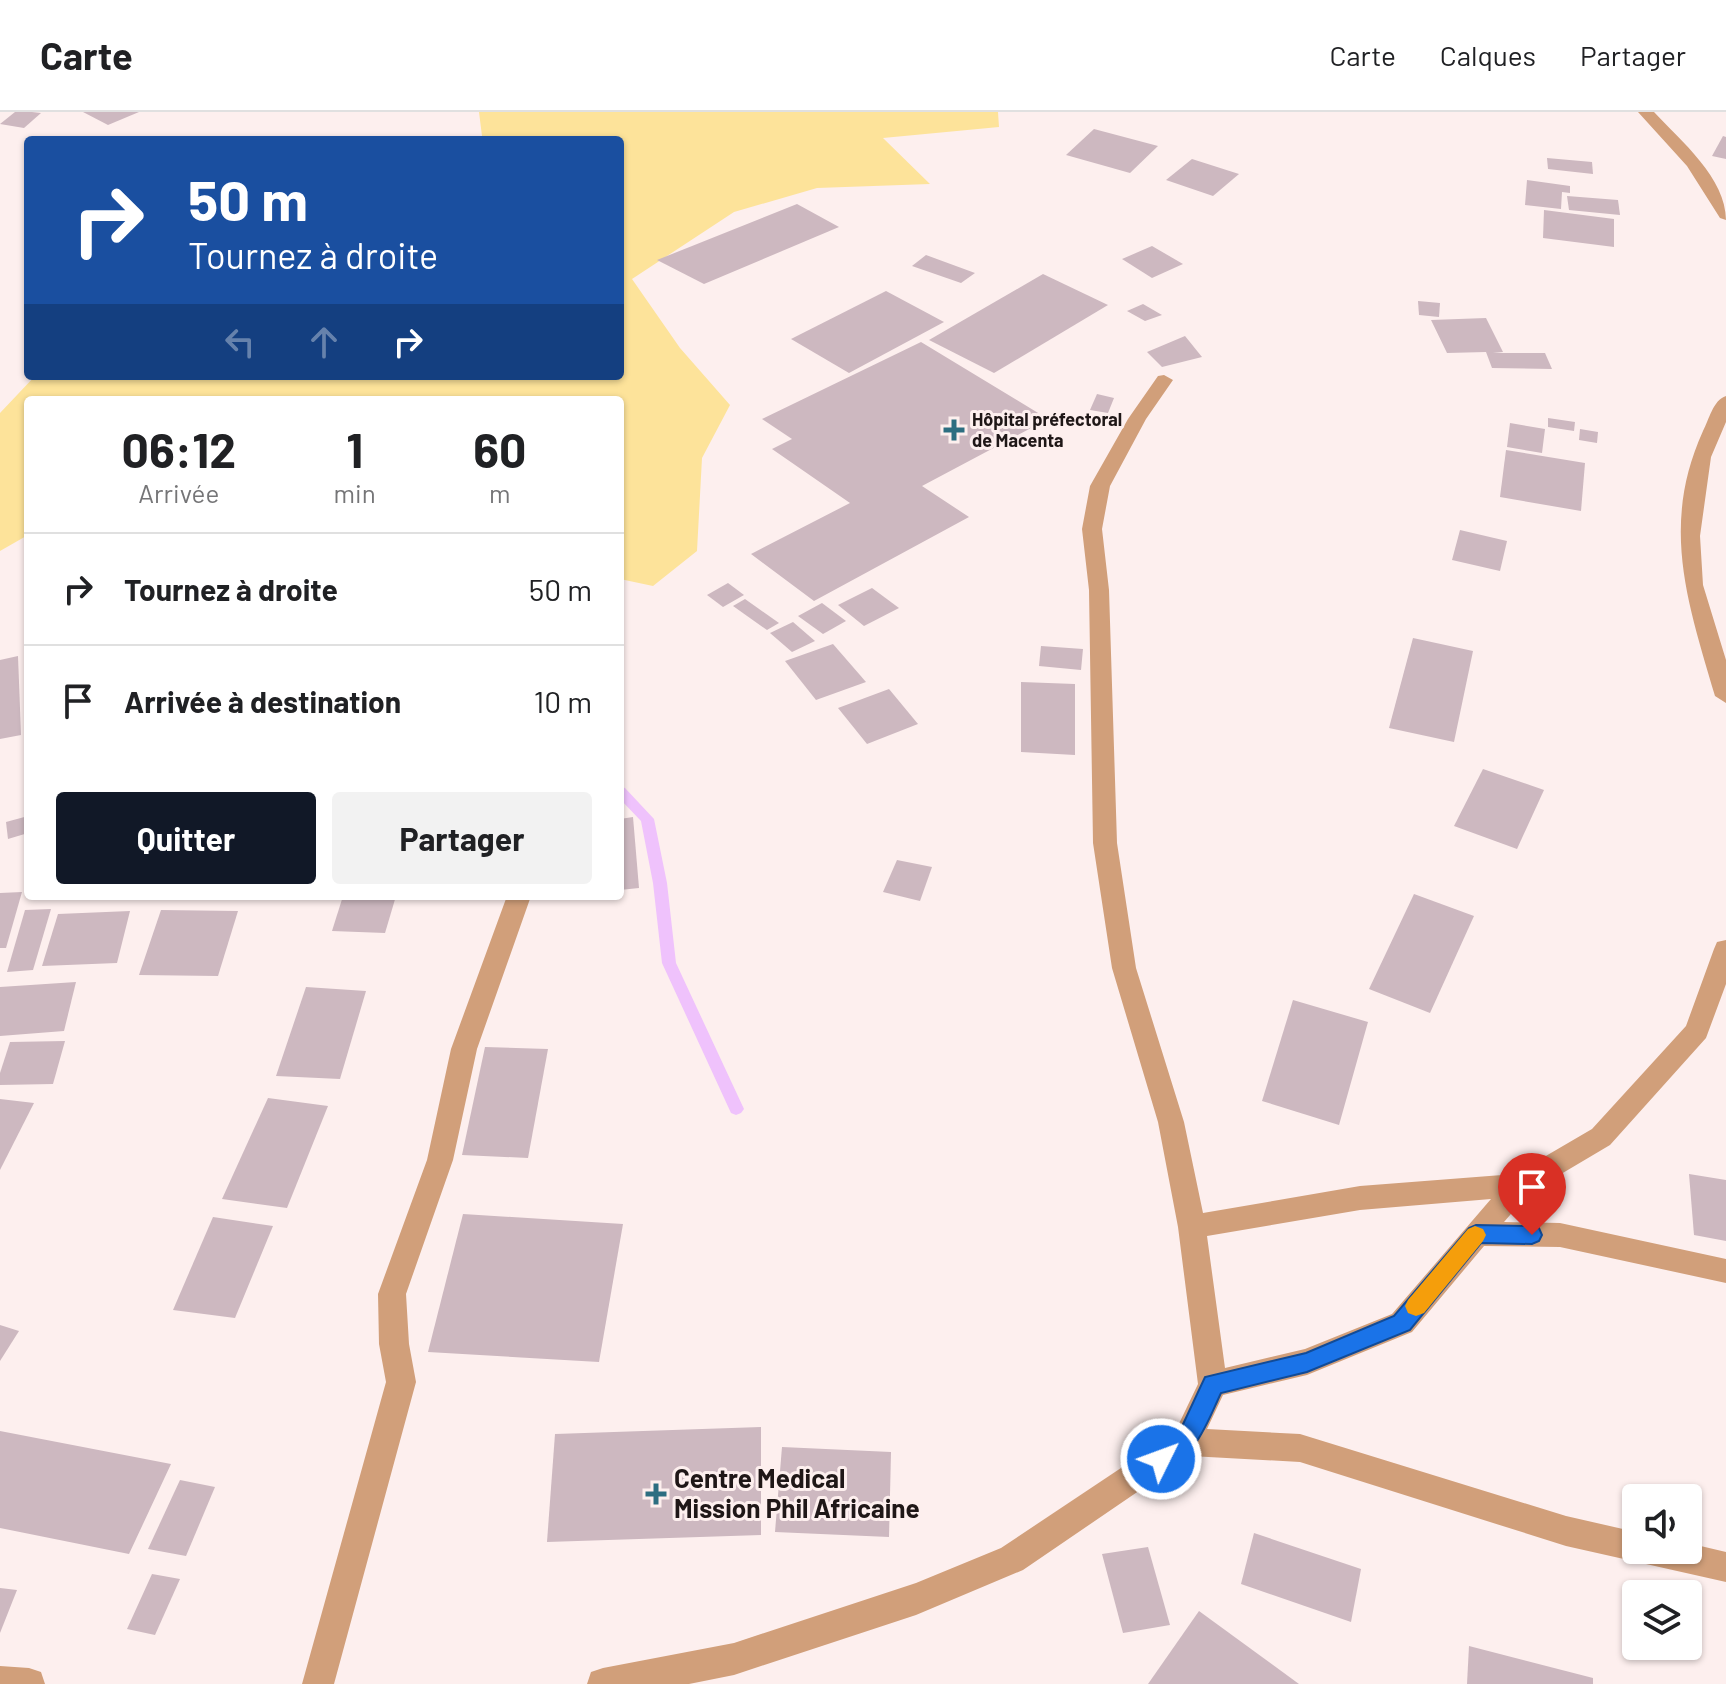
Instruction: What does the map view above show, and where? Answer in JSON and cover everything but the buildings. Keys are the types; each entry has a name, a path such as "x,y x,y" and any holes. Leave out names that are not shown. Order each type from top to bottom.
{"street":[{"path":"1646,112 1693,163 1726,215"},
{"path":"603,1684 734,1659 916,1599 1012,1559 1186,1442 1213,1384 1192,1227 1171,1122 1124,968 1105,843 1099,590 1092,529 1100,486 1137,419 1164,380"},
{"path":"1726,402 1701,457 1690,536 1693,585 1726,696"},
{"path":"318,1684 401,1382 394,1344 392,1294 440,1160 464,1049 518,900"},
{"path":"1213,1384 1307,1362 1402,1323 1519,1185 1601,1137 1697,1031 1726,949"},
{"path":"1192,1227 1360,1198 1519,1185"},
{"path":"1476,1234 1560,1235 1726,1271"},
{"path":"1186,1442 1300,1448 1566,1531 1622,1544"},
{"path":"1702,1562 1726,1567"},
{"path":"0,1682 29,1684"}],"shaded area":[{"path":"479,112 998,112 999,127 883,138 930,184 817,188 734,212 632,279 680,348 730,405 702,458 697,551 653,586 624,580 624,396 24,396 24,537 0,551 0,413 31,380 624,380 624,136 482,136"}],"waterway":[{"path":"624,795 647,819 660,883 669,963 736,1109"}],"slow traffic":[{"path":"1416,1306 1475,1235"}],"place":[{"name":"Hôpital préfectoral de Macenta","path":"954,430"},
{"name":"Centre Medical Mission Phil Africaine","path":"656,1494"}],"route":[{"path":"1161,1459 1186,1442 1213,1384 1307,1362 1402,1323 1476,1234 1532,1235"}]}
